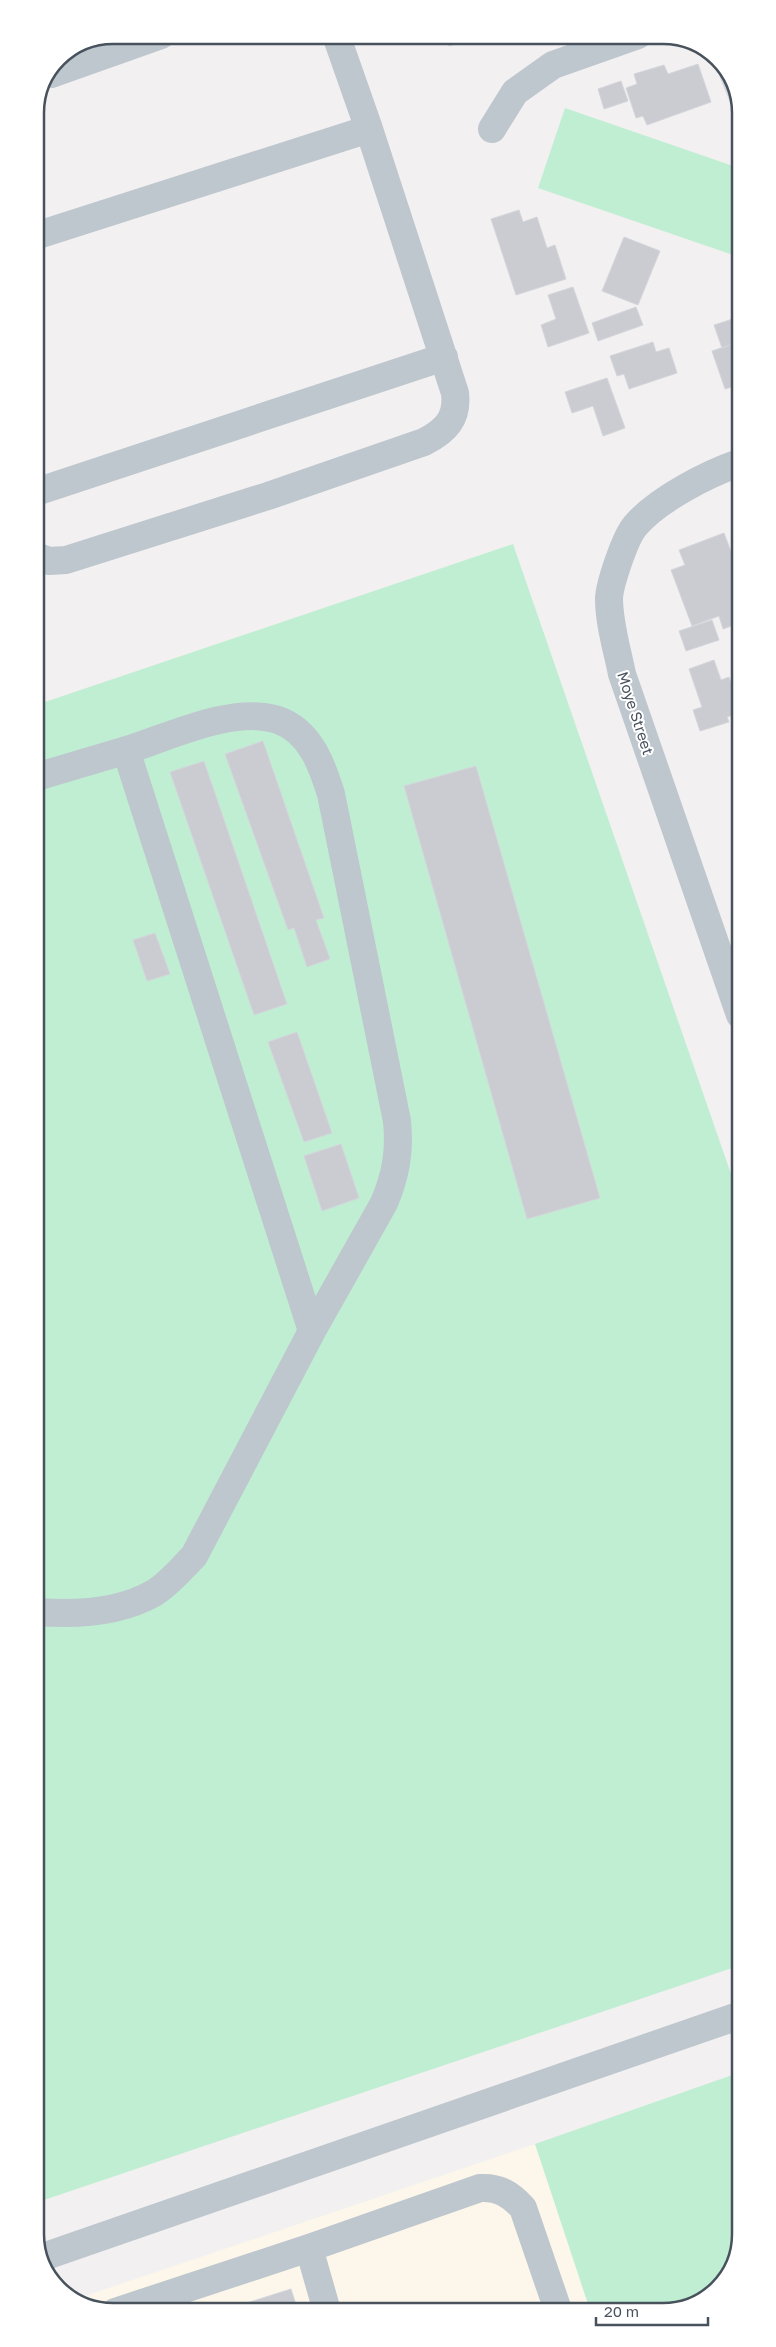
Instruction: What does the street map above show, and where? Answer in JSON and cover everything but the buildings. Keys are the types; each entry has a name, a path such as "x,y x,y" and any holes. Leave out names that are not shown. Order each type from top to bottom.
{"street":[{"path":"57,71 135,44"},
{"path":"44,559 49,561 66,560 268,496 424,442 438,435 449,424 455,412 456,393 339,44"},
{"path":"492,129 515,92 553,65 612,44"},
{"path":"44,233 369,129"},
{"path":"44,489 444,357"},
{"name":"Moye Street","path":"732,466 668,498 634,527 618,562 609,596 611,624 622,674 732,992"},
{"path":"44,775 221,720 260,717 278,720 293,728 311,746 322,767 331,794 397,1121 399,1145 393,1183 384,1203 312,1331 194,1556 171,1580 153,1593 105,1610 67,1615 44,1613"},
{"path":"126,750 312,1331"},
{"path":"47,2256 732,2018"},
{"path":"164,2303 309,2248 480,2188 492,2187 513,2197 523,2208 556,2303"},
{"path":"309,2248 325,2303"}],"shaded area":[{"path":"535,2144 588,2303 108,2303 83,2297"}],"green space":[{"path":"565,108 732,166 732,255 538,188"},
{"path":"513,544 732,1177 732,1968 44,2200 44,702"},
{"path":"732,2075 732,2234 729,2257 718,2276 702,2292 690,2298 672,2303 588,2303 535,2144"}]}
